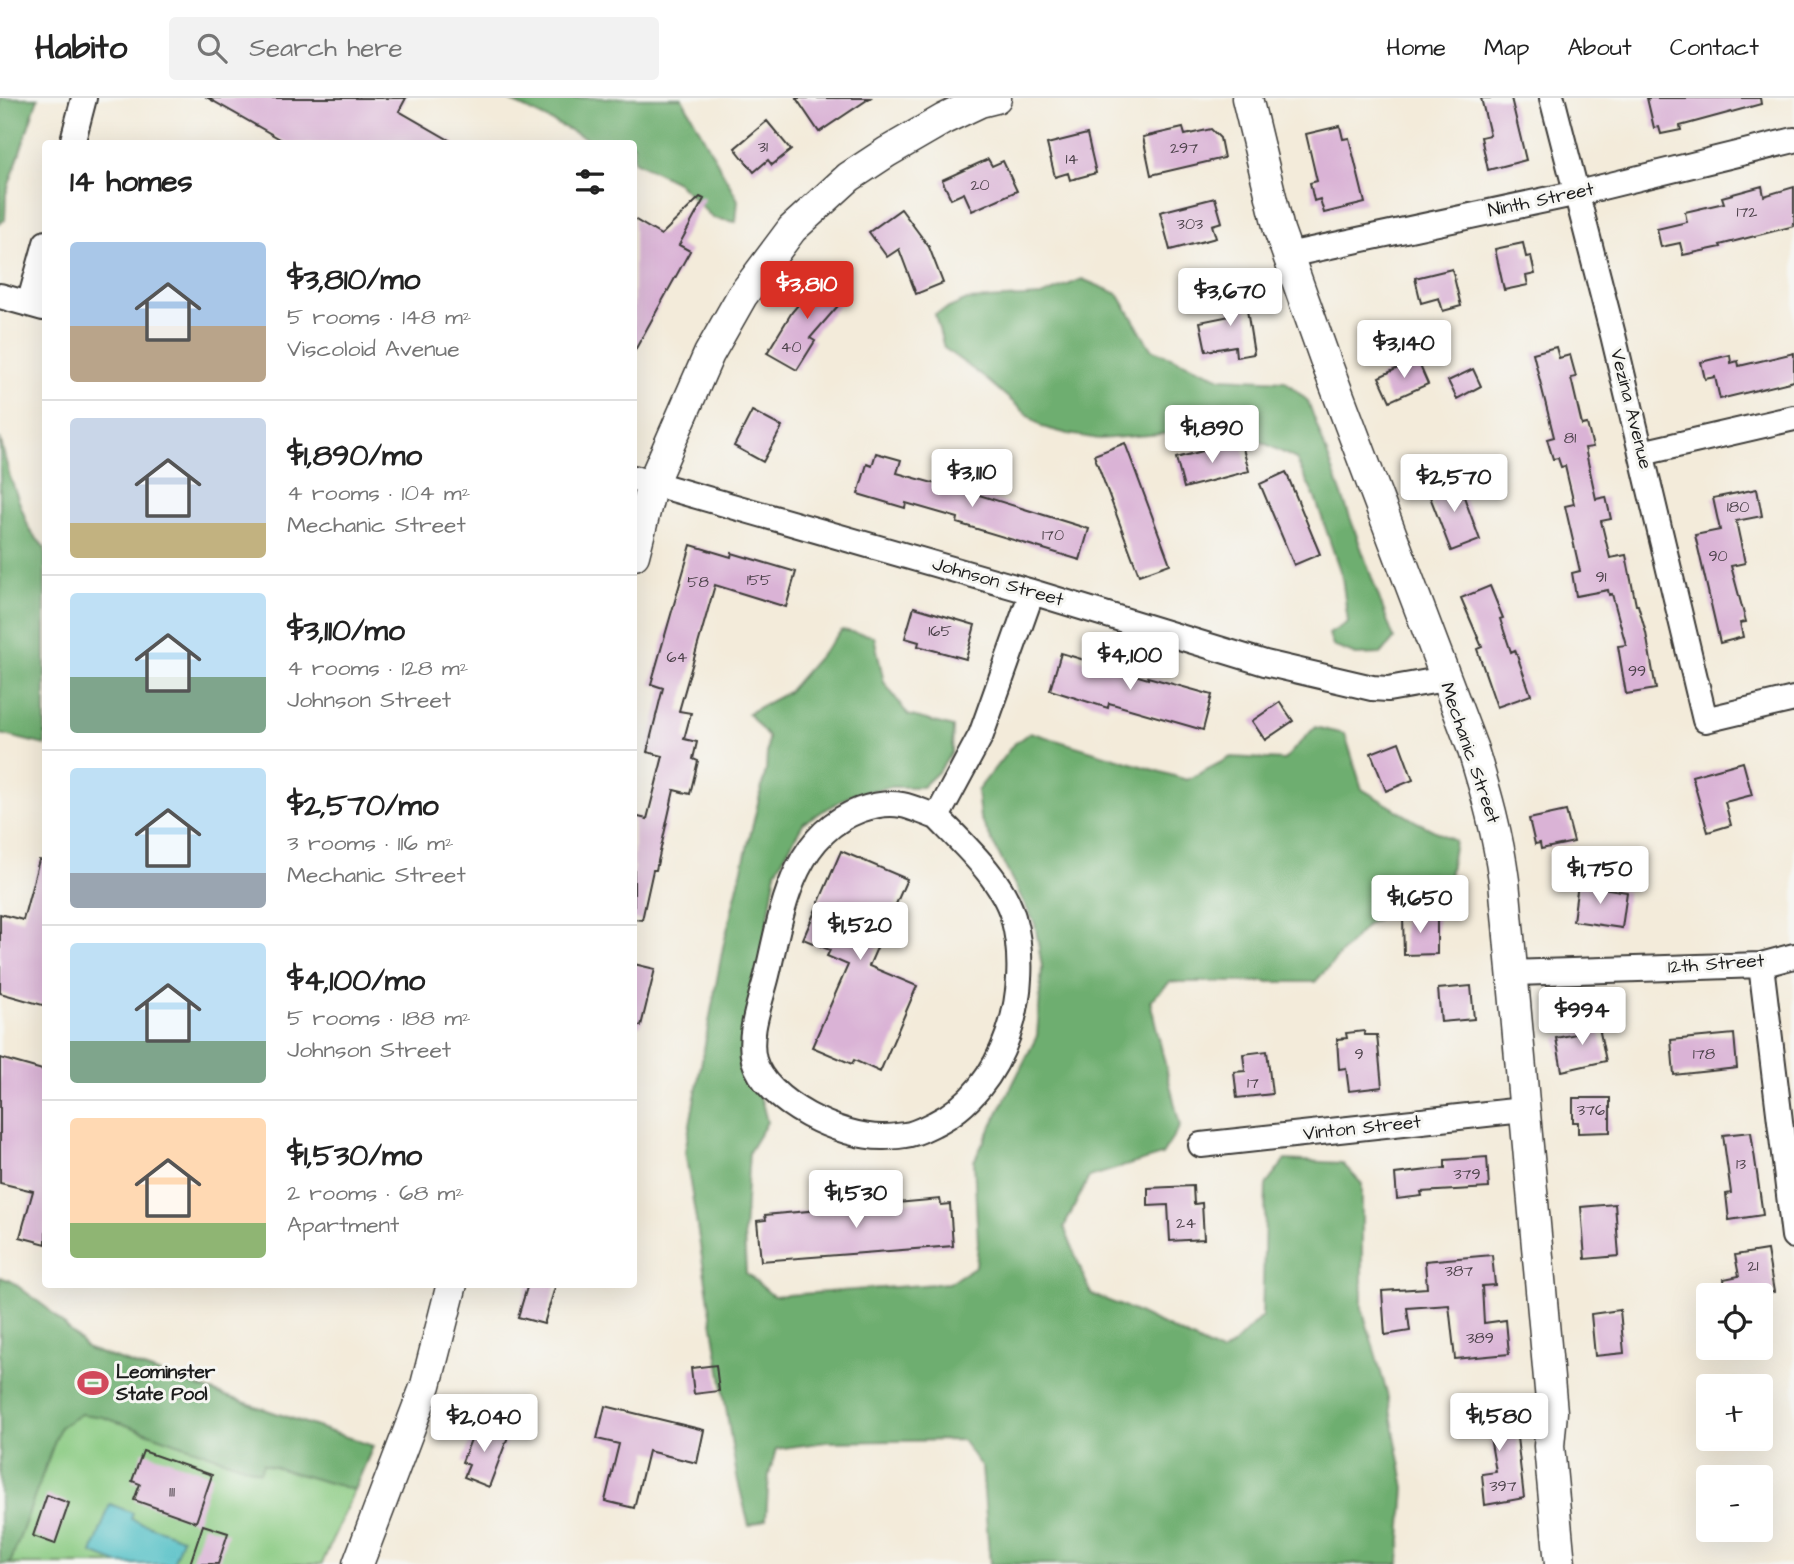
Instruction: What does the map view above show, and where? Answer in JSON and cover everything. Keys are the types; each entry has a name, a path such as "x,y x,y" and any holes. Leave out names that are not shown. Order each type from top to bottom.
{"main road":[{"path":"637,530 643,481 742,296 792,229 849,177 887,152 944,119 980,102 996,98"},
{"name":"Mechanic Street","path":"1247,98 1271,203 1288,255 1489,800 1504,881 1552,1412 1549,1446 1560,1564"},
{"path":"361,1563 424,1392 451,1288"},
{"path":"1552,1412 1563,1447 1581,1564"}],"street":[{"path":"73,140 84,98"},
{"name":"Vezina Avenue","path":"1552,98 1643,453 1705,720 1794,699"},
{"name":"Ninth Street","path":"1288,255 1578,192 1794,140"},
{"path":"0,296 37,307 42,271"},
{"path":"1643,453 1794,418"},
{"name":"Johnson Street","path":"643,481 1032,592 1265,663 1372,688 1388,689 1445,678"},
{"path":"937,817 981,735 1032,592"},
{"path":"876,804 901,805 937,817 996,884 1013,915 1018,951 1018,995 1006,1040 989,1074 970,1100 943,1119 913,1134 882,1138 835,1128 798,1110 768,1084 754,1061 753,1039 780,915 798,866 818,836 849,814 876,804"},
{"name":"12th Street","path":"1512,973 1760,965 1794,956"},
{"path":"1760,965 1794,1236"},
{"name":"Vinton Street","path":"1201,1145 1523,1110"}],"green space":[{"path":"0,98 38,98 6,194 5,220 0,223"},
{"path":"504,98 682,98 738,200 736,222 713,218 677,182 637,162 637,140 590,140"},
{"path":"1082,279 1118,294 1151,349 1221,378 1285,381 1308,401 1394,639 1381,654 1356,655 1333,646 1329,634 1348,622 1342,577 1316,500 1296,459 1260,441 1226,429 1099,439 1042,427 986,379 944,348 935,314 967,300 1041,296"},
{"path":"0,438 9,474 30,531 42,545 42,744 0,734"},
{"path":"842,630 874,636 884,682 908,715 953,727 952,752 940,770 922,787 890,787 853,794 804,822 776,871 747,1050 747,1073 762,1102 767,1122 749,1152 744,1233 746,1273 773,1296 949,1283 976,1266 978,1243 974,1161 1037,1036 1042,967 1035,924 980,818 977,791 1013,745 1030,732 1187,780 1231,757 1284,760 1315,727 1345,734 1362,789 1455,841 1449,877 1367,925 1315,982 1170,982 1150,1001 1180,1126 1162,1155 1089,1177 1064,1227 1091,1294 1134,1311 1221,1353 1233,1345 1262,1316 1266,1185 1285,1160 1342,1163 1362,1184 1362,1308 1387,1393 1405,1488 1399,1564 990,1564 982,1468 962,1440 826,1442 776,1449 769,1475 766,1519 749,1526 737,1477 685,1151 723,947 766,770 768,737 748,713 788,692"},
{"path":"0,1277 11,1281 48,1309 89,1350 373,1446 354,1490 263,1464 260,1472 103,1417 81,1414 60,1427 10,1564 0,1564"},
{"name":"Leominster State Pool","path":"0,1319 373,1446 322,1564 0,1564"}],"water":[{"path":"110,1504 133,1513 131,1519 182,1538 173,1564 120,1564 92,1553"}],"building":[{"path":"208,98 406,98 399,111 449,140 282,140"},
{"path":"796,98 870,98 819,132"},
{"path":"1481,98 1511,98 1526,160 1488,170 1481,137 1490,135"},
{"path":"1647,98 1760,98 1761,104 1680,126 1681,130 1661,134 1659,127 1654,128"},
{"path":"767,121 791,150 772,165 768,160 754,172 735,148"},
{"path":"1340,126 1343,139 1349,138 1365,203 1324,213 1320,199 1314,201 1310,183 1317,181 1306,134"},
{"path":"1183,128 1185,135 1211,129 1220,138 1224,158 1151,175 1143,137"},
{"path":"1087,134 1096,173 1070,180 1068,173 1055,177 1047,144"},
{"path":"988,159 992,166 1003,161 1017,191 972,211 964,193 951,199 942,180"},
{"path":"1762,186 1764,196 1794,187 1794,226 1683,255 1680,243 1661,247 1657,229 1687,222 1685,212 1724,203 1722,197"},
{"path":"700,197 704,199 679,245 690,251 637,347 637,221 661,235"},
{"path":"1215,198 1222,222 1212,225 1216,238 1170,250 1160,212"},
{"path":"901,209 929,247 943,283 916,294 899,249 887,257 869,232"},
{"path":"1523,243 1526,257 1531,256 1535,274 1526,276 1528,285 1504,290 1495,249"},
{"path":"1452,269 1461,306 1443,311 1439,298 1421,303 1415,278"},
{"path":"826,272 850,292 810,338 815,341 797,370 767,353 792,312"},
{"path":"1244,291 1254,354 1236,357 1235,346 1206,351 1200,322 1230,316 1227,293"},
{"path":"1556,347 1559,358 1570,355 1576,377 1571,378 1582,425 1587,424 1593,447 1585,448 1596,499 1606,497 1611,519 1601,521 1610,558 1626,555 1636,605 1646,633 1656,689 1626,694 1618,646 1626,645 1612,594 1609,595 1608,590 1576,596 1572,573 1580,571 1565,506 1574,504 1565,466 1561,467 1558,458 1553,459 1547,439 1554,437 1533,353"},
{"path":"1794,353 1794,381 1720,399 1715,377 1705,379 1701,362 1730,355 1731,363 1738,361 1739,366"},
{"path":"1417,359 1428,384 1390,401 1379,377"},
{"path":"1473,369 1481,386 1457,399 1448,381"},
{"path":"752,411 782,427 763,462 734,446"},
{"path":"1241,441 1249,471 1184,488 1176,458"},
{"path":"1125,443 1170,564 1139,575 1094,455"},
{"path":"876,453 901,460 897,473 947,485 1089,529 1080,560 957,523 958,518 906,503 905,508 858,494 867,464 872,466"},
{"path":"1286,472 1320,554 1294,565 1260,484"},
{"path":"1457,478 1480,540 1451,551 1427,489"},
{"path":"1757,489 1762,516 1736,521 1745,563 1731,566 1746,622 1740,623 1743,637 1720,643 1695,535 1720,530 1713,498"},
{"path":"691,545 731,557 732,553 796,572 786,607 715,585 679,711 691,713 684,739 697,742 693,759 698,761 690,794 674,790 642,920 637,919 637,817 647,819 663,756 647,752 663,688 651,684"},
{"path":"1490,586 1503,618 1500,619 1511,652 1515,650 1531,695 1497,707 1477,649 1482,647 1461,598"},
{"path":"914,607 975,625 966,659 918,646 919,642 905,638"},
{"path":"1061,653 1212,695 1203,730 1109,703 1108,708 1050,690"},
{"path":"1280,702 1293,721 1265,740 1252,721"},
{"path":"1399,742 1413,780 1386,791 1371,753"},
{"path":"1743,762 1752,795 1725,802 1731,825 1708,832 1692,776"},
{"path":"1566,811 1574,842 1541,849 1540,843 1535,844 1529,819"},
{"path":"841,851 907,879 869,966 917,986 880,1072 854,1060 852,1064 812,1047 848,965 827,956 830,950 803,939"},
{"path":"39,860 42,860 42,1005 0,993 0,914 23,920"},
{"path":"1578,884 1627,892 1622,928 1573,921"},
{"path":"1437,916 1437,954 1404,955 1403,917"},
{"path":"637,965 655,969 641,1026 637,1025"},
{"path":"1471,986 1474,1019 1441,1022 1438,989"},
{"path":"1597,1018 1606,1061 1562,1071 1556,1038 1581,1033 1579,1022"},
{"path":"1364,1031 1365,1035 1377,1035 1382,1087 1349,1091 1346,1068 1339,1069 1337,1039 1347,1038 1346,1033"},
{"path":"1734,1034 1737,1068 1674,1075 1671,1040"},
{"path":"1267,1051 1272,1094 1237,1098 1234,1072 1245,1071 1243,1054"},
{"path":"0,1058 42,1070 42,1243 20,1237 33,1191 0,1183"},
{"path":"1573,1098 1610,1098 1610,1132 1578,1133 1578,1122 1573,1122"},
{"path":"1751,1132 1763,1215 1729,1220 1726,1194 1731,1193 1723,1135"},
{"path":"1487,1157 1489,1188 1421,1192 1422,1196 1397,1199 1395,1174 1445,1168 1445,1160"},
{"path":"1193,1186 1194,1204 1202,1203 1204,1239 1170,1241 1168,1205 1148,1206 1148,1188"},
{"path":"940,1199 941,1205 950,1204 953,1246 761,1261 757,1221 766,1220 765,1215"},
{"path":"1615,1204 1619,1256 1585,1259 1581,1207"},
{"path":"1767,1250 1772,1283 1724,1283 1724,1279 1739,1276 1735,1255"},
{"path":"1492,1255 1495,1285 1482,1286 1484,1323 1506,1320 1509,1354 1455,1359 1449,1305 1407,1308 1410,1331 1385,1335 1382,1291 1427,1288 1425,1261"},
{"path":"527,1288 555,1288 544,1324 518,1317"},
{"path":"1620,1310 1624,1353 1595,1356 1591,1314"},
{"path":"716,1365 719,1391 694,1394 691,1368"},
{"path":"1503,1403 1506,1421 1515,1420 1524,1498 1485,1505 1482,1474 1496,1472 1489,1431 1469,1434 1468,1408"},
{"path":"605,1406 704,1430 697,1463 648,1451 634,1508 605,1501 619,1444 597,1439"},
{"path":"478,1422 509,1434 489,1487 464,1477 469,1465 462,1462"},
{"path":"143,1451 212,1475 196,1522 134,1500 140,1484 132,1481"},
{"path":"47,1495 69,1503 55,1544 33,1536"},
{"path":"203,1525 228,1533 218,1564 190,1564"}],"place":[{"name":"Leominster State Pool","path":"93,1383"}]}
